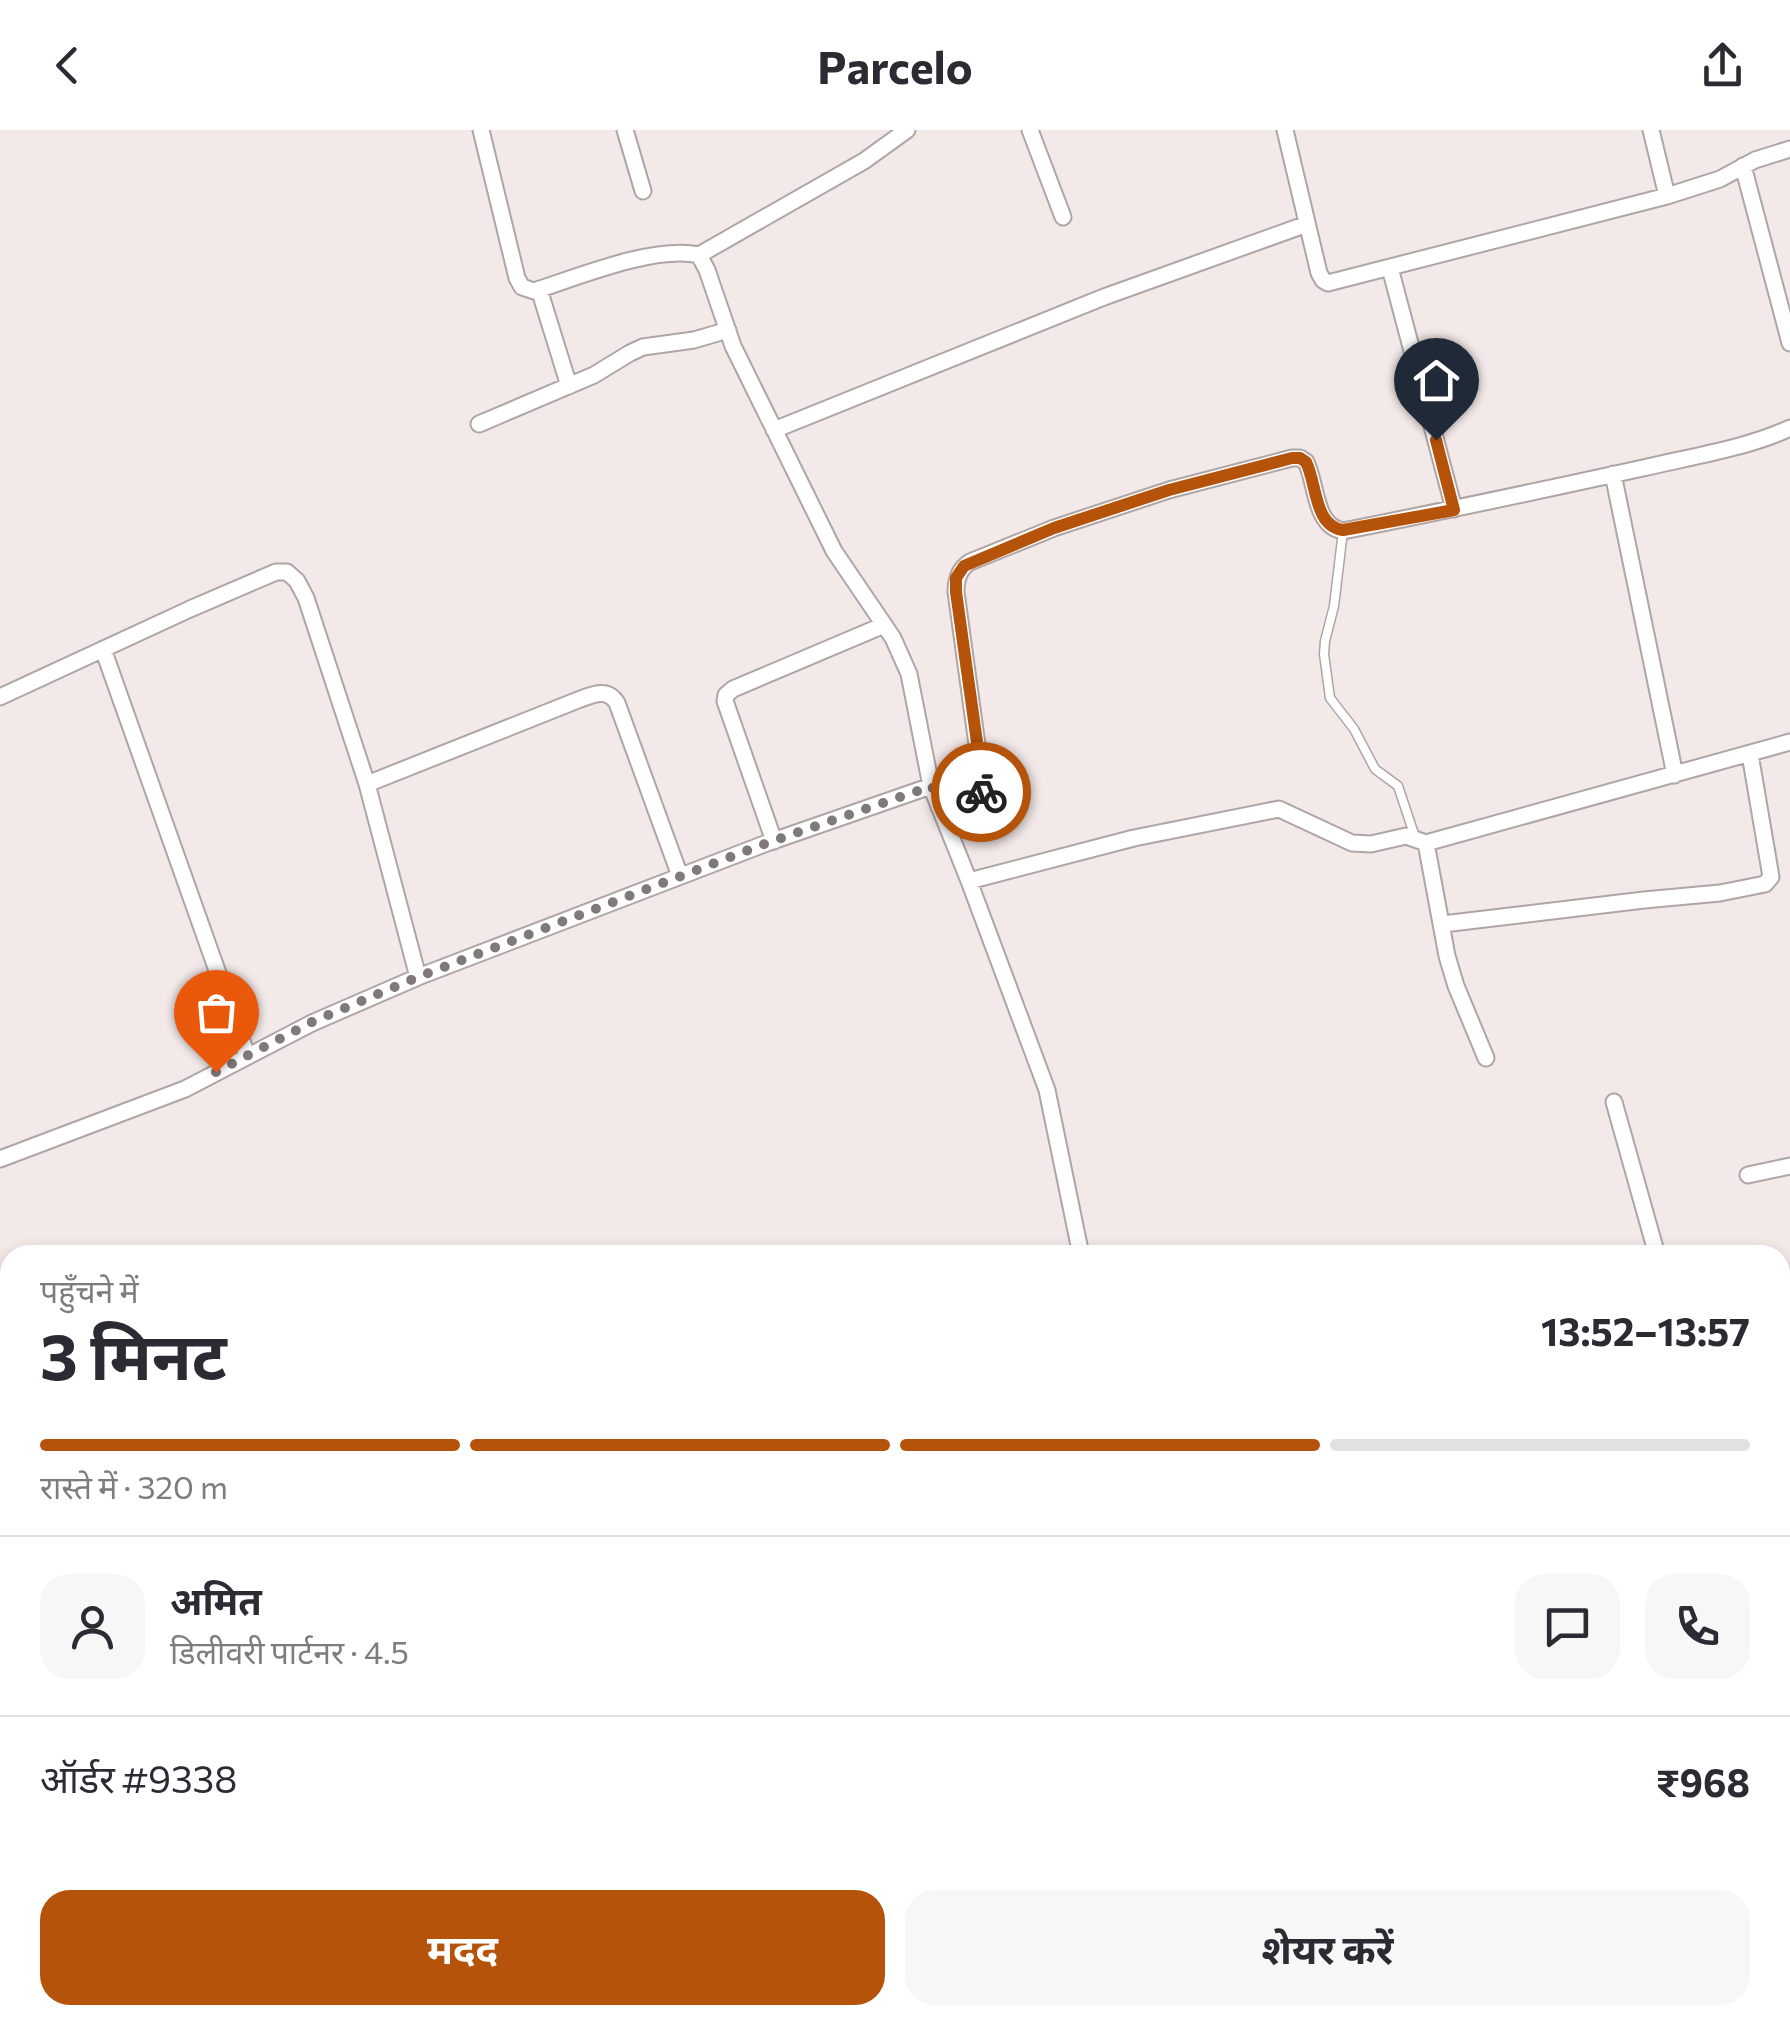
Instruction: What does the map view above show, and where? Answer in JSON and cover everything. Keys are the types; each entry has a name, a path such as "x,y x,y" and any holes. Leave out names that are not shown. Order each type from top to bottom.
{"street":[{"path":"481,130 522,287 539,289 654,254 699,255 708,270 733,346 834,551 893,638 909,674 922,749 939,807 1048,1090 1079,1245"},
{"path":"625,130 644,191"},
{"path":"699,255 864,161 907,130"},
{"path":"1030,130 1063,217"},
{"path":"1286,130 1319,274 1328,283 1667,196 1720,179 1790,149"},
{"path":"1651,130 1667,196"},
{"path":"1743,166 1790,342"},
{"path":"774,430 1104,297 1307,224"},
{"path":"1390,268 1454,510"},
{"path":"539,289 569,386"},
{"path":"480,424 594,376 643,347 694,340 728,330"},
{"path":"939,807 972,798 983,788 956,592 956,578 964,566 1054,528 1152,495 1292,458 1306,462 1323,518 1335,529 1343,530 1613,474 1722,449 1790,428"},
{"path":"1613,474 1674,774"},
{"path":"0,697 276,572 287,572 306,598 367,784 418,977"},
{"path":"774,840 725,702 726,695 733,688 884,625"},
{"path":"103,649 247,1055"},
{"path":"367,784 578,700 605,693 617,702 680,876"},
{"path":"970,881 1134,838 1278,809 1352,843 1371,844 1406,836 1421,842 1790,742"},
{"path":"1443,924 1690,897 1765,884 1771,877 1750,754"},
{"path":"0,1159 186,1089 312,1022 418,977 774,840 932,786"},
{"path":"1421,842 1456,986 1486,1058"},
{"path":"1614,1102 1653,1245"},
{"path":"1748,1175 1790,1166"}],"lane":[{"path":"1343,530 1334,606 1325,641 1330,698 1354,729 1374,769 1398,786 1421,842"}],"way so far":[{"path":"216,1072 312,1022 418,977 774,840 932,786 939,807 981,792"}],"route":[{"path":"981,792 956,592 956,578 964,566 1054,528 1169,490 1292,458 1306,462 1323,518 1335,529 1454,510 1436,440"}]}
